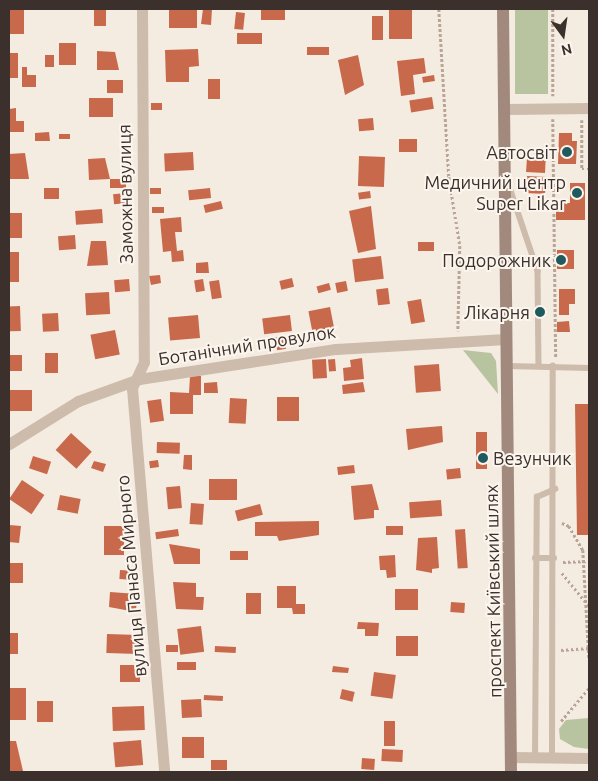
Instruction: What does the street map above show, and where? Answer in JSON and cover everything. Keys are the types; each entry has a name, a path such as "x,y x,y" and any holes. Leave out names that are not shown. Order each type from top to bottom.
{"main road":[{"name":"проспект Київський шлях","path":"503,9 511,772"}],"street":[{"name":"Заможна вулиця","path":"139,379 144,362 142,9"},
{"path":"504,109 586,108"},
{"name":"Ботанічний провулок","path":"9,444 78,401 139,379 336,349 459,340 506,339"},
{"name":"вулиця Панаса Мирного","path":"139,379 132,388 164,772"},
{"path":"511,757 589,758"}],"lane":[{"path":"504,170 538,271 539,365"},
{"path":"507,366 539,365 589,368"},
{"path":"552,759 555,560 553,366"},
{"path":"535,758 536,497 555,489"},
{"path":"535,558 555,560"}],"path":[{"path":"439,9 449,177 460,246 459,340"},
{"path":"586,108 582,169 589,169"},
{"path":"556,520 570,526 585,561 589,658"},
{"path":"555,560 589,561"},
{"path":"556,566 588,604"},
{"path":"556,650 589,648"},
{"path":"554,728 589,688"}],"green space":[{"path":"515,9 548,9 548,94 515,94"},
{"path":"463,350 491,353 496,361 498,394"},
{"path":"589,718 589,749 574,747 560,739 559,729 566,720"}],"building":[{"path":"9,9 24,9 24,34 9,34"},
{"path":"94,9 106,9 106,26 94,26"},
{"path":"169,9 197,9 197,28 169,28"},
{"path":"203,9 212,9 211,25 201,24"},
{"path":"261,9 285,9 285,20 261,20"},
{"path":"389,9 412,9 412,39 389,39"},
{"path":"236,12 245,13 243,30 234,29"},
{"path":"372,16 383,16 383,40 372,40"},
{"path":"237,33 262,33 262,44 237,44"},
{"path":"59,43 76,43 76,65 59,65"},
{"path":"307,47 329,47 329,55 307,55"},
{"path":"198,49 199,66 189,67 189,82 166,82 165,50"},
{"path":"97,51 115,52 119,70 97,70"},
{"path":"9,53 18,53 18,78 9,78"},
{"path":"45,55 54,55 54,67 45,67"},
{"path":"358,55 364,85 345,95 338,60"},
{"path":"424,58 426,73 413,75 415,94 401,96 397,61"},
{"path":"22,67 27,67 27,75 36,75 36,87 22,87"},
{"path":"434,75 435,81 423,83 422,77"},
{"path":"208,79 220,79 220,99 208,99"},
{"path":"107,80 123,80 123,93 107,93"},
{"path":"432,97 434,109 411,112 409,101"},
{"path":"89,98 113,98 113,117 89,117"},
{"path":"151,103 162,103 162,110 151,110"},
{"path":"16,108 16,121 24,121 24,132 9,132 9,109"},
{"path":"373,118 374,130 359,131 358,119"},
{"path":"49,132 50,141 35,141 35,133"},
{"name":"Автосвіт","path":"559,133 572,133 572,141 577,141 576,164 558,164"},
{"path":"59,134 70,134 70,139 59,139"},
{"path":"399,139 417,139 417,152 399,152"},
{"path":"193,152 194,170 165,171 164,154"},
{"path":"534,152 546,153 545,173 526,172 527,158 534,159"},
{"path":"25,153 29,179 9,179 9,154"},
{"path":"359,156 385,157 384,187 358,186"},
{"path":"105,158 110,179 89,180 88,159"},
{"path":"527,176 546,177 545,194 526,193"},
{"path":"110,179 126,179 126,188 110,188"},
{"path":"570,183 585,183 585,220 556,220 556,203 570,203"},
{"path":"44,188 59,188 59,199 44,199"},
{"path":"150,188 161,188 161,194 150,194"},
{"path":"210,188 211,198 189,200 188,190"},
{"path":"370,191 371,198 359,200 358,193"},
{"path":"126,193 127,203 114,204 113,194"},
{"path":"221,201 223,209 205,213 204,205"},
{"path":"371,206 376,249 358,253 349,211"},
{"path":"152,207 164,207 164,213 152,213"},
{"path":"102,209 103,223 76,225 75,211"},
{"path":"9,213 22,213 22,238 9,238"},
{"path":"181,217 182,232 175,232 177,251 183,250 184,261 172,262 171,251 163,252 160,219"},
{"path":"75,235 76,249 59,250 58,236"},
{"path":"91,241 106,241 108,265 87,266"},
{"path":"418,242 434,242 434,251 418,251"},
{"path":"557,250 574,250 574,269 557,269"},
{"path":"9,252 19,252 19,282 9,282"},
{"path":"381,256 384,279 355,282 352,260"},
{"path":"208,262 209,273 196,273 196,263"},
{"path":"160,275 161,283 151,285 149,276"},
{"path":"292,278 294,287 281,290 279,281"},
{"path":"129,279 130,291 115,292 114,280"},
{"path":"203,279 205,291 196,292 194,280"},
{"path":"219,280 222,298 212,299 209,282"},
{"path":"346,281 348,291 337,293 335,283"},
{"path":"329,283 331,290 318,293 317,287"},
{"path":"388,288 390,304 378,305 376,289"},
{"path":"559,289 575,289 575,304 569,304 569,315 559,315"},
{"path":"109,292 110,314 86,315 85,293"},
{"path":"421,299 425,322 411,324 407,301"},
{"path":"9,306 20,306 21,331 10,331"},
{"path":"330,307 334,328 312,332 308,311"},
{"path":"58,313 59,331 43,332 42,314"},
{"path":"198,315 200,338 170,341 168,318"},
{"path":"290,315 292,331 264,334 262,318"},
{"path":"569,321 570,332 557,332 557,322"},
{"path":"115,330 120,355 95,359 90,335"},
{"path":"284,336 286,349 277,350 275,337"},
{"path":"45,353 58,353 58,373 45,373"},
{"path":"9,355 22,355 22,371 9,371"},
{"path":"362,358 364,379 344,381 343,368 351,367 350,360"},
{"path":"326,359 327,378 313,379 312,360"},
{"path":"335,359 336,371 329,372 328,360"},
{"path":"439,364 441,391 416,393 414,366"},
{"path":"190,376 201,376 201,395 193,395 193,414 170,414 170,392 189,393"},
{"path":"217,382 218,393 204,393 204,383"},
{"path":"363,382 365,392 343,394 342,385"},
{"path":"9,390 32,390 32,411 9,411"},
{"path":"277,397 299,397 299,421 277,421"},
{"path":"230,398 247,399 246,424 229,423"},
{"path":"161,399 164,421 150,423 147,401"},
{"path":"575,404 589,404 589,535 577,535"},
{"path":"442,426 443,442 408,450 406,429"},
{"path":"476,432 487,432 487,469 476,469"},
{"path":"71,433 92,452 76,469 56,450"},
{"path":"157,442 180,443 180,454 157,453"},
{"path":"184,455 192,455 192,470 183,469"},
{"path":"33,456 51,462 47,474 29,468"},
{"path":"158,460 159,467 150,468 149,461"},
{"path":"94,461 106,464 103,472 91,468"},
{"path":"354,465 355,473 338,475 337,467"},
{"path":"460,468 461,478 447,479 446,469"},
{"path":"209,479 237,479 237,500 209,500"},
{"path":"22,480 44,495 32,514 9,499"},
{"path":"372,484 379,510 374,510 374,518 354,520 351,486"},
{"path":"180,486 182,508 168,509 166,487"},
{"path":"60,495 81,499 78,514 57,510"},
{"path":"441,500 442,516 410,518 409,502"},
{"path":"191,503 204,504 203,525 190,524"},
{"path":"260,504 263,515 238,521 235,511"},
{"path":"319,521 319,535 279,541 277,536 255,536 255,522"},
{"path":"9,525 21,526 19,543 9,542"},
{"path":"104,526 124,526 124,555 104,555"},
{"path":"386,526 403,526 403,535 386,535"},
{"path":"178,529 179,536 156,539 155,532"},
{"path":"465,529 468,568 458,569 455,530"},
{"path":"437,537 439,568 432,569 432,573 416,570 418,538"},
{"path":"169,544 200,549 200,564 174,564"},
{"path":"230,551 248,551 248,560 230,560"},
{"path":"395,555 396,577 387,578 386,570 380,570 379,556"},
{"path":"9,563 23,563 23,583 9,583"},
{"path":"120,570 136,571 135,580 119,579"},
{"path":"173,582 196,583 196,597 204,597 203,610 176,609"},
{"path":"277,586 296,586 296,604 305,604 305,614 293,614 292,608 277,608"},
{"path":"395,589 418,589 418,610 395,610"},
{"path":"110,592 137,594 136,612 109,607"},
{"path":"246,593 261,593 261,614 246,614"},
{"path":"451,602 465,603 464,613 450,612"},
{"path":"358,622 379,623 378,636 365,636 365,629 357,629"},
{"path":"201,626 204,652 180,655 177,629"},
{"path":"9,633 18,633 18,654 9,654"},
{"path":"107,634 139,635 138,654 106,653"},
{"path":"396,636 418,636 418,656 396,656"},
{"path":"166,645 178,645 178,652 166,652"},
{"path":"215,646 236,647 236,653 215,652"},
{"path":"177,662 196,662 196,670 177,670"},
{"path":"120,665 140,665 140,682 120,682"},
{"path":"333,666 349,668 348,673 332,672"},
{"path":"374,672 396,675 392,699 371,696"},
{"path":"9,688 26,688 26,720 9,720"},
{"path":"342,689 355,692 352,702 340,699"},
{"path":"204,695 223,696 223,701 204,700"},
{"path":"201,699 202,717 182,718 181,700"},
{"path":"37,701 53,701 53,722 37,722"},
{"path":"144,706 145,730 113,731 112,707"},
{"path":"384,721 395,721 395,746 384,746"},
{"path":"182,737 204,737 204,758 182,758"},
{"path":"141,740 143,765 115,767 113,742"},
{"path":"9,741 16,741 23,771 9,771"},
{"path":"382,749 403,750 402,762 381,761"},
{"path":"362,758 375,759 374,770 361,769"},
{"path":"211,760 227,760 227,770 211,770"}],"place":[{"name":"Автосвіт","path":"567,152"},
{"name":"Медичний центр Super Likar","path":"577,193"},
{"name":"Подорожник","path":"561,260"},
{"name":"Лікарня","path":"540,312"},
{"name":"Везунчик","path":"483,458"}]}
